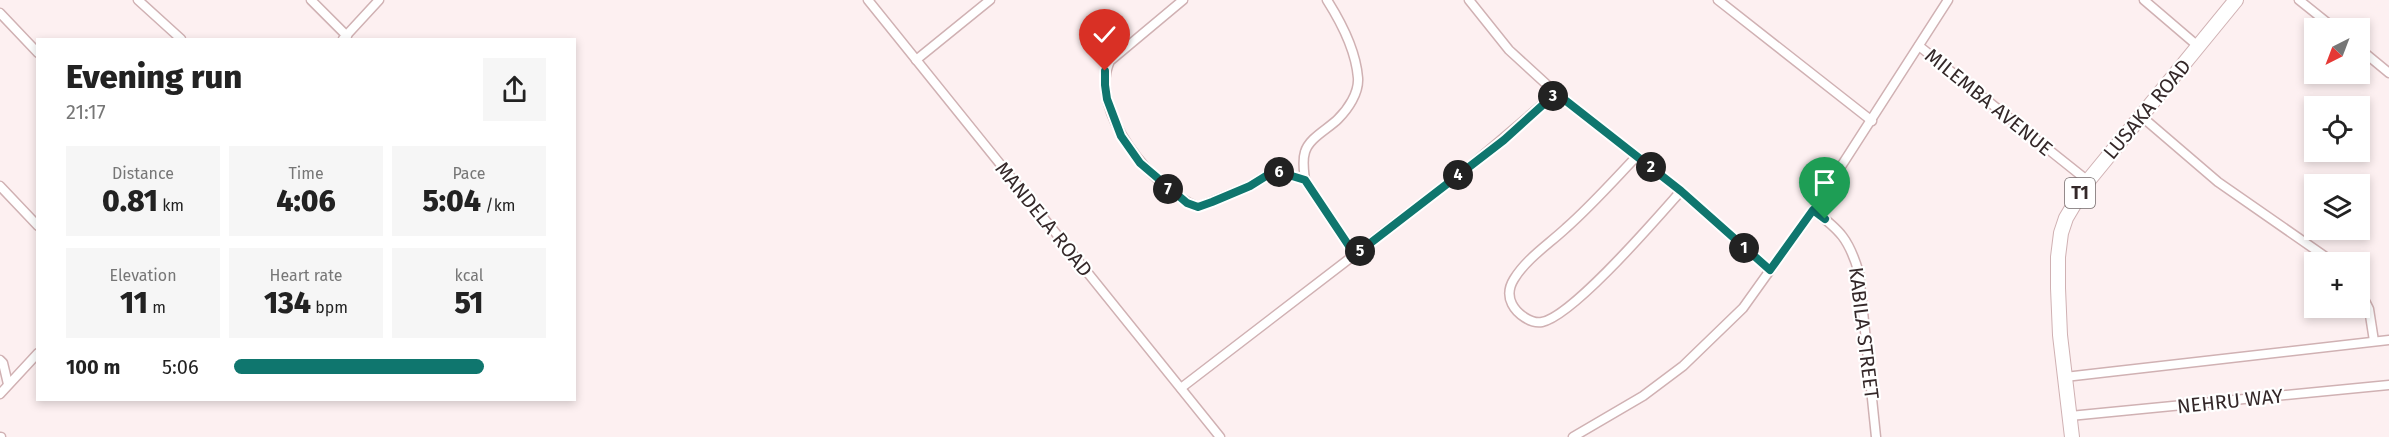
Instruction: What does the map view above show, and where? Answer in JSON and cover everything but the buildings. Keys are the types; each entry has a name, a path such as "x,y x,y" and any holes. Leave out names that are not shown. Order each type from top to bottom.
{"highway":[{"name":"LUSAKA ROAD","path":"2072,437 2060,335 2058,257 2061,233 2066,218 2088,181 2236,0"}],"street":[{"path":"138,0 179,38"},
{"path":"311,0 345,37 379,0"},
{"name":"MANDELA ROAD","path":"868,0 1220,437"},
{"path":"915,60 990,0"},
{"path":"1183,0 1110,61 1105,71 1105,85 1121,136 1140,163 1164,186 1187,203 1198,207 1250,186 1271,173 1279,172 1305,180"},
{"path":"1327,0 1350,45 1358,79 1354,97 1339,118 1310,143 1305,151 1303,163 1305,180 1355,255"},
{"path":"1469,0 1509,50 1556,93 1681,191 1770,270"},
{"path":"1718,0 1872,121"},
{"path":"1573,437 1643,396 1683,366 1743,308 1813,210 1948,0"},
{"path":"2144,0 2199,47"},
{"path":"2299,0 2322,18"},
{"path":"0,13 36,51"},
{"name":"MILEMBA AVENUE","path":"1919,46 2088,181"},
{"path":"2370,58 2389,74"},
{"path":"1181,388 1504,140 1556,93"},
{"path":"2141,116 2218,182 2319,252"},
{"path":"1637,156 1593,203 1523,266 1513,280 1509,293 1512,305 1525,318 1541,322 1563,313 1681,191"},
{"path":"0,186 36,224"},
{"name":"KABILA STREET","path":"1813,210 1844,235 1853,251 1859,273 1876,437"},
{"path":"2370,316 2374,342"},
{"path":"2065,376 2389,340"},
{"path":"0,394 36,355"},
{"path":"0,360 3,363 8,384"},
{"name":"NEHRU WAY","path":"2070,417 2389,385"}],"route":[{"path":"1105,71 1107,99 1121,136 1140,163 1164,186 1187,203 1198,207 1212,202 1250,186 1271,173 1279,172 1305,180 1355,255 1504,140 1556,93 1681,191 1770,270 1813,210 1825,219"}]}
